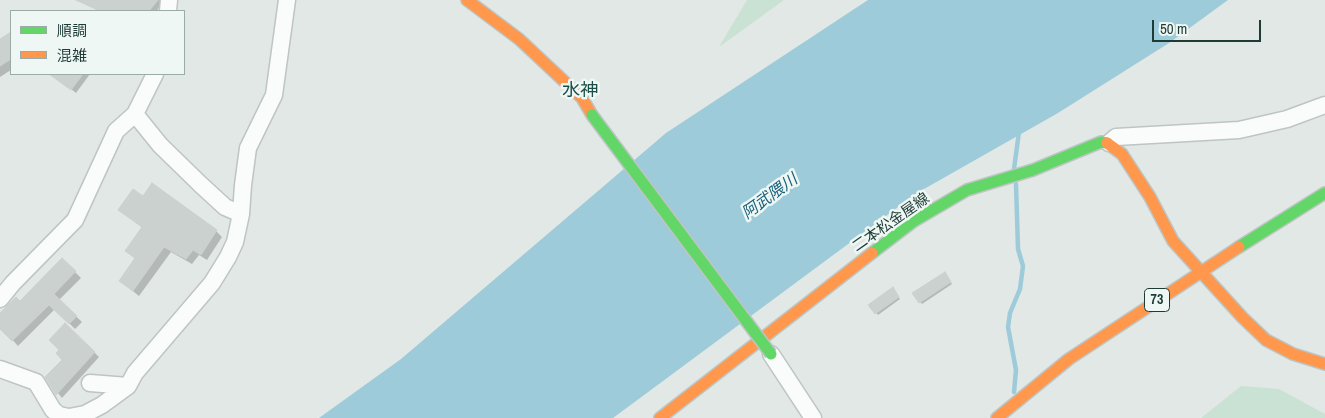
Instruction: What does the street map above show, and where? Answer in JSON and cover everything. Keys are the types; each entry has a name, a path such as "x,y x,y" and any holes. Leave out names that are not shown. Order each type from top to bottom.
{"street":[{"path":"0,369 36,382 53,410 59,415 69,417 85,414 102,405 128,386 135,373 212,283 236,242 248,148 274,95 288,0"},
{"path":"467,0 519,40 582,98 592,115 771,354 813,418"},
{"path":"0,299 12,283 76,220 116,132 135,114 154,75"},
{"path":"1325,106 1287,119 1239,130 1116,137 1109,144 1117,148 1131,165 1172,241 1266,340 1293,354 1325,364"},
{"path":"135,114 160,144 206,190 225,207 241,214"},
{"name":"二本松金屋線","path":"660,418 914,221 967,190 1033,170 1092,144 1101,142 1109,144"},
{"name":"73","path":"997,418 1069,359 1201,271 1325,193"},
{"path":"90,383 128,386"}],"green space":[{"path":"747,0 784,0 719,47"},
{"path":"1241,386 1279,389 1325,414 1325,418 1201,418"}],"water":[{"name":"阿武隈川","path":"868,0 1228,0 1169,43 1058,113 917,193 613,418 319,418 401,359 666,133"}],"building":[{"path":"76,0 158,0 150,10 98,10"},
{"path":"10,33 10,60 0,66 0,39"},
{"path":"50,75 82,75 71,90"},
{"path":"152,183 217,230 201,255 193,250 186,259 164,247 133,291 119,281 135,258 125,251 142,227 118,210 133,189 143,196"},
{"path":"62,258 76,271 54,294 77,316 69,324 49,305 12,341 0,329 0,313 16,297 20,301"},
{"path":"945,272 951,282 919,303 912,293"},
{"path":"893,287 899,297 875,314 868,305"},
{"path":"65,323 95,352 56,395 45,377 62,360 56,353 59,350 49,340"}],"waterway":[{"path":"1014,169 1019,132"},
{"path":"1014,392 1016,370 1008,327 1010,313 1020,289 1023,266 1018,249 1016,184"}],"traffic: fast":[{"path":"592,115 771,354"},
{"path":"872,253 914,221 967,190 1033,170 1101,142 1107,143"},
{"path":"1239,247 1325,193"}],"traffic: slow":[{"path":"467,0 519,39 582,98 592,115"},
{"path":"1107,143 1122,154 1150,197 1173,241 1242,317 1266,340 1293,354 1325,364"},
{"path":"997,418 1069,359 1239,247"},
{"path":"660,418 872,253"}],"district":[{"name":"水神","path":"580,91"}]}
